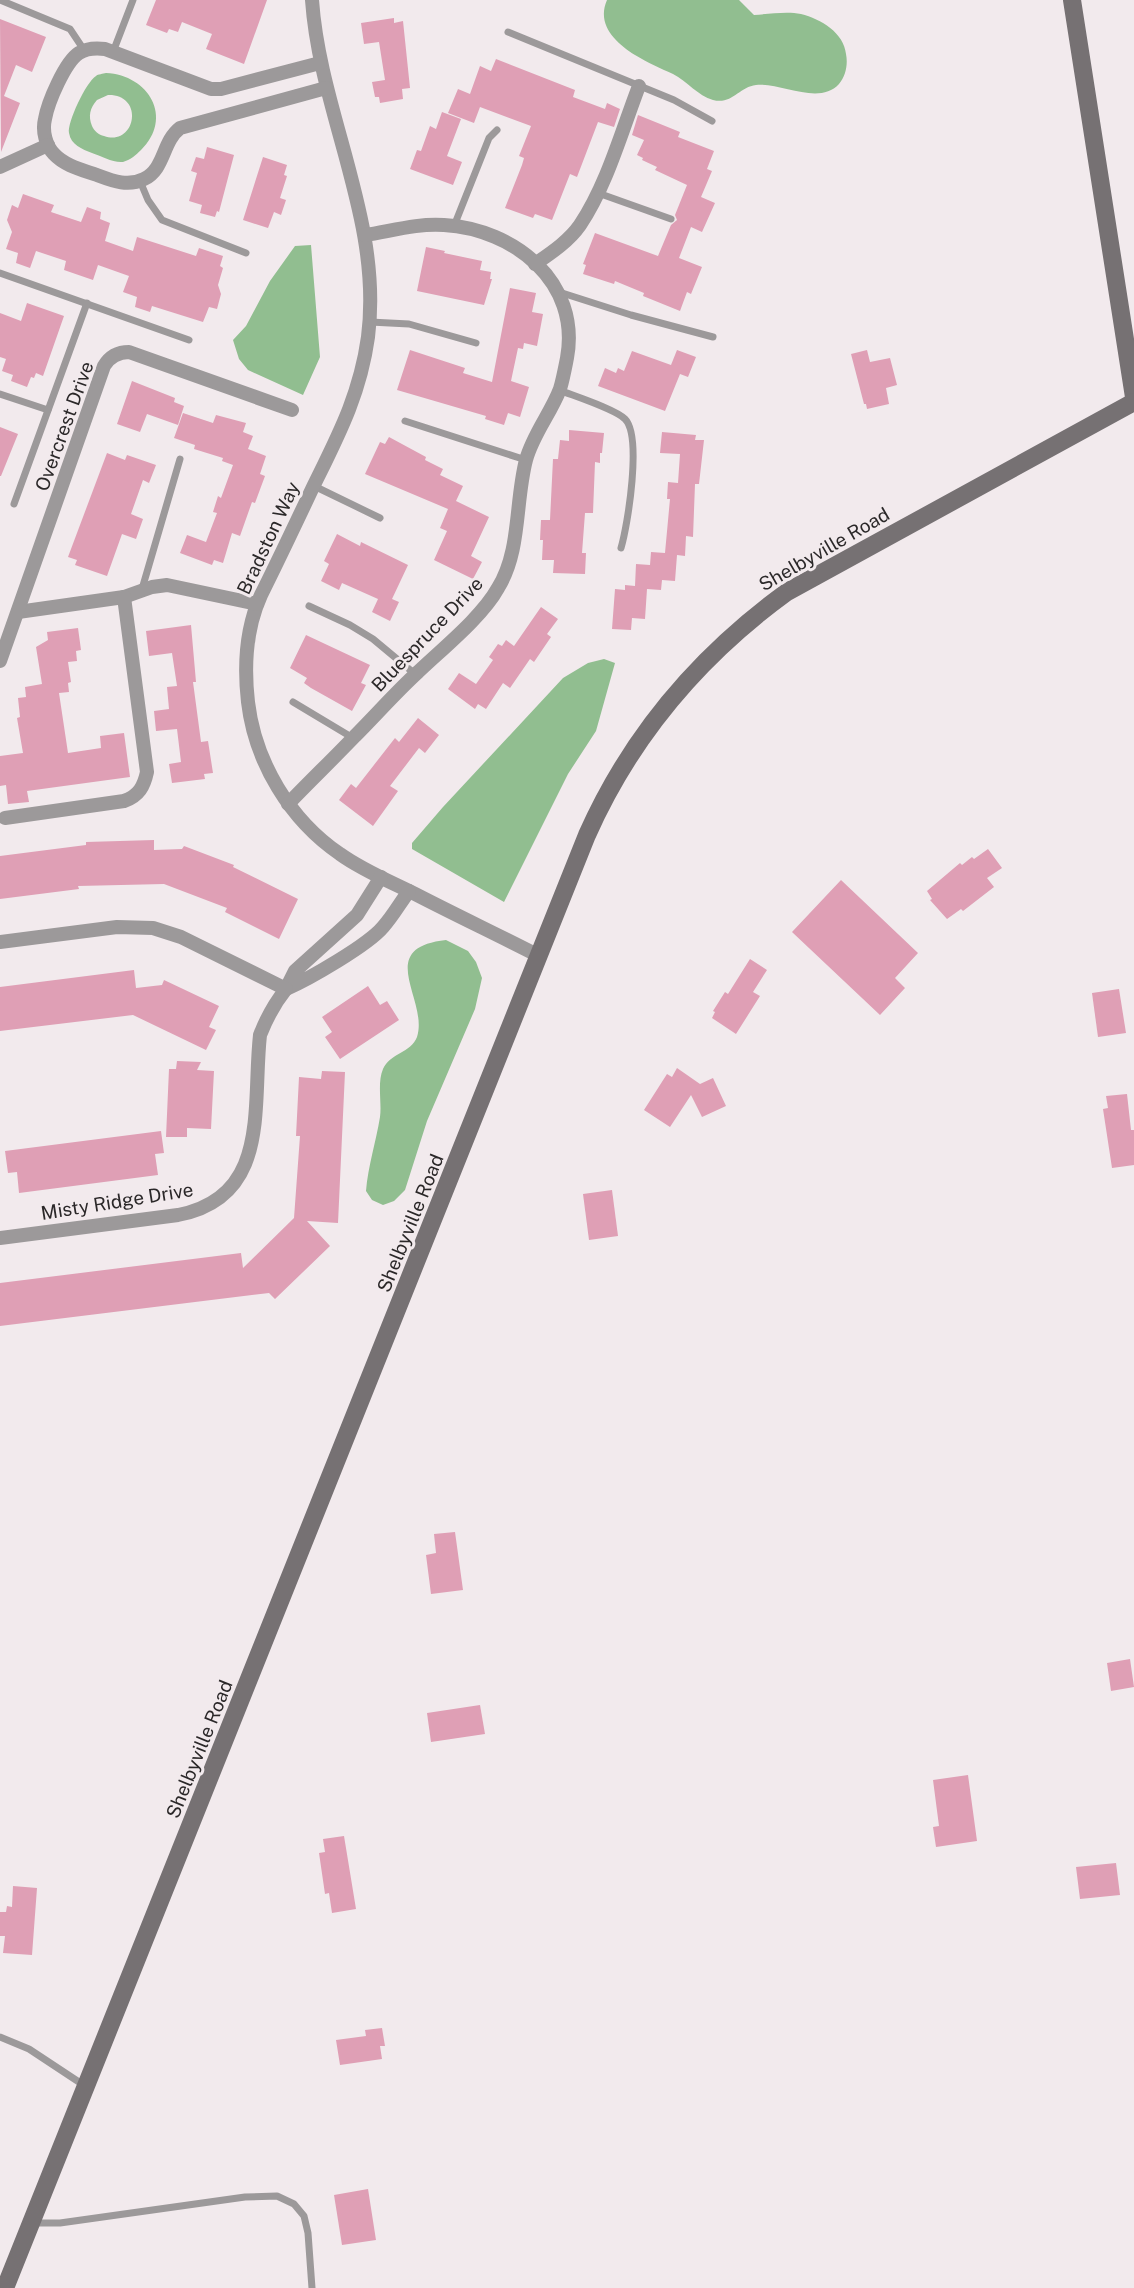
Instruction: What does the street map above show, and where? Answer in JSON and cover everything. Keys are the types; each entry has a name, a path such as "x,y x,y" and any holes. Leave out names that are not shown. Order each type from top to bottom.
{"main road":[{"path":"1072,0 1134,400"},
{"name":"Shelbyville Road","path":"5,2288 593,819 618,773 656,716 701,664 758,614 802,583 1134,400"}],"street":[{"name":"Bradston Way","path":"312,0 320,62 365,235 370,322 356,394 343,427 257,604 245,675 250,718 260,751 288,804 332,849 362,868 539,956"},
{"path":"320,62 221,89 211,89 113,52 98,48 84,51 67,65 46,116 44,125 48,145 53,154 68,164 117,183 140,181 154,173 171,137 180,128 326,88"},
{"path":"536,264 578,227 597,193 639,86"},
{"path":"0,167 48,145"},
{"name":"Bluespruce Drive","path":"288,804 415,674 463,629 498,590 509,566 526,460 538,429 559,390 570,331 566,309 558,292 536,264 500,239 476,230 454,226 423,225 365,235"},
{"name":"Overcrest Drive","path":"0,661 104,366 112,357 118,353 129,352 292,410"},
{"path":"18,612 124,597 152,587 173,585 257,604"},
{"path":"5,818 124,801 143,787 147,772 124,597"},
{"name":"Misty Ridge Drive","path":"0,1238 178,1216 201,1209 220,1198 240,1176 250,1156 260,1035 271,1008 286,989 295,971 357,915 381,877"},
{"name":"Misty Ridge Drive","path":"286,989 303,982 382,929 409,891"},
{"path":"0,942 123,927 153,928 181,937 286,989"}],"lane":[{"path":"0,0 70,29 84,51"},
{"path":"113,52 132,0"},
{"path":"508,32 674,100 712,121"},
{"path":"454,226 489,138 497,130"},
{"path":"140,181 148,200 162,220 246,253"},
{"path":"597,193 671,219"},
{"path":"0,273 189,340"},
{"path":"558,292 713,337"},
{"path":"14,504 87,303"},
{"path":"370,322 410,324 476,343"},
{"path":"559,390 622,416 632,430 634,448 625,534 621,548"},
{"path":"0,394 48,411"},
{"path":"405,421 526,460"},
{"path":"141,593 180,459"},
{"path":"314,486 380,518"},
{"path":"309,606 373,639 415,674"},
{"path":"293,702 354,738"},
{"path":"0,2036 29,2049 86,2087"},
{"path":"31,2223 60,2223 245,2197 277,2196 293,2204 303,2216 308,2233 312,2288"}],"shaded area":[{"path":"607,0 739,0 754,15 790,13 809,16 824,23 841,40 847,58 845,74 839,84 821,93 756,85 725,100 713,100 621,45 606,25 604,9"},
{"path":"105,73 134,81 145,90 156,112 156,125 151,138 137,154 123,162 81,148 72,141 69,133 74,112 87,86 97,75","holes":["108,95 120,97 131,110 129,128 115,137 100,135 91,122 93,106 97,100"]},
{"path":"311,245 320,357 303,395 248,370 239,359 233,340 246,326 270,281 295,246"},
{"path":"604,659 615,663 596,731 568,774 504,902 412,849 412,843 443,807 563,678 588,663"},
{"path":"446,940 468,951 476,962 482,978 475,1009 427,1121 405,1190 394,1201 383,1205 372,1200 366,1191 380,1117 381,1075 386,1064 410,1046 417,1037 419,1023 408,964 412,953 424,945"}],"building":[{"path":"156,0 267,0 244,64 206,49 212,34 182,22 178,32 169,29 167,33 146,25"},
{"path":"394,18 394,23 403,21 410,88 402,89 403,99 380,103 379,97 375,97 372,82 385,80 379,42 364,44 361,23"},
{"path":"0,19 46,37 32,72 16,65 4,96 20,103 1,152"},
{"path":"496,59 575,90 573,97 605,109 607,103 620,109 614,127 598,122 577,177 570,174 552,220 535,214 533,218 505,208 522,165 524,158 519,156 531,126 480,107 474,123 448,113 458,89 470,94 480,66 491,71"},
{"path":"442,112 461,119 447,156 462,162 453,185 410,169 417,150 421,151 430,126 436,129"},
{"path":"638,115 680,132 678,137 714,151 707,169 712,171 701,197 715,203 702,232 691,227 679,258 702,267 691,294 687,292 680,311 615,281 614,284 583,274 586,265 583,264 595,233 658,256 671,225 677,220 675,215 687,185 655,170 657,167 637,155 644,140 632,135"},
{"path":"207,147 234,155 219,212 217,211 215,217 200,213 202,205 189,201 197,173 191,171 196,157 204,159"},
{"path":"263,157 287,165 284,175 287,176 280,198 286,200 281,215 274,212 268,228 243,220"},
{"path":"23,194 54,205 51,212 81,222 87,207 101,212 100,219 110,223 105,241 133,251 137,237 196,256 199,248 223,256 218,285 221,294 217,309 209,307 203,322 152,306 150,312 135,307 137,297 123,292 129,276 98,265 93,280 64,270 66,261 36,251 30,268 16,263 18,253 6,249 12,232 7,220 12,205 18,208"},
{"path":"426,247 482,261 480,270 491,272 492,279 484,305 417,291"},
{"path":"510,288 536,293 532,312 543,314 537,346 524,343 523,349 518,348 511,381 529,387 520,417 508,413 504,425 485,419 486,416 397,390 410,350 465,368 463,373 492,382"},
{"path":"27,303 64,316 43,376 36,373 27,387 11,381 13,375 2,371 6,359 0,357 0,313 21,321"},
{"path":"677,350 696,357 688,377 680,374 665,411 598,386 605,368 616,373 618,368 624,371 632,351 671,365"},
{"path":"867,350 870,362 890,358 897,385 886,388 889,404 867,409 851,354"},
{"path":"132,381 175,398 174,402 184,406 178,425 147,414 140,432 117,424"},
{"path":"183,413 213,423 216,415 246,423 243,432 253,436 248,449 266,456 260,474 265,476 255,503 252,502 240,536 232,533 223,563 214,560 212,565 180,553 187,535 206,542 217,513 213,512 218,496 221,498 233,465 222,461 223,458 194,449 195,445 174,438"},
{"path":"0,427 18,434 1,476 0,476"},
{"path":"569,430 604,433 600,463 595,462 593,513 585,513 582,553 586,553 585,574 553,573 554,560 542,560 541,520 550,520 553,459 558,459 560,440 569,441"},
{"path":"662,432 696,435 695,440 704,440 699,484 695,484 693,537 686,536 685,556 677,555 675,581 662,580 661,590 647,589 645,619 632,618 631,630 612,629 615,589 625,590 625,585 635,586 636,564 650,565 651,552 665,553 670,499 667,499 668,482 678,483 680,454 660,453"},
{"path":"389,437 443,469 440,475 463,486 456,501 489,517 471,556 482,562 473,579 434,560 447,531 440,528 448,509 365,474 380,442 385,444"},
{"path":"107,453 125,460 127,455 156,465 149,483 143,480 131,514 143,519 136,539 122,534 107,576 75,565 77,560 68,557"},
{"path":"337,534 360,546 361,542 408,565 392,599 399,602 390,621 372,612 378,599 342,583 339,590 321,581 329,564 324,561"},
{"path":"541,607 558,619 547,634 551,637 534,662 530,659 510,688 503,683 486,709 478,704 475,709 448,689 459,673 476,684 493,660 489,657 498,644 502,646 506,640 514,646"},
{"path":"191,625 196,682 193,682 201,742 208,741 213,773 204,774 205,779 172,783 169,764 181,762 177,729 156,731 154,711 169,709 167,687 177,686 172,653 149,656 146,631"},
{"path":"78,628 81,650 76,651 77,661 68,662 71,682 68,683 69,692 59,693 68,753 101,748 100,736 124,733 130,777 27,791 29,802 8,804 6,785 0,786 0,756 23,753 17,718 20,717 18,698 26,697 25,687 42,684 36,647 48,640 47,632"},
{"path":"306,635 370,665 361,683 366,685 352,711 311,688 304,683 307,678 290,668"},
{"path":"418,718 439,735 425,753 419,748 390,786 398,791 373,826 339,800 351,784 356,788 395,738 399,742"},
{"path":"154,840 154,850 182,849 184,846 234,865 233,867 298,899 279,939 225,912 227,908 164,884 78,886 79,889 0,899 0,856 86,845 86,842"},
{"path":"988,849 1002,868 987,878 994,887 963,911 961,909 947,919 930,900 932,899 927,891 960,863 962,865 972,857 974,859"},
{"path":"841,880 918,953 895,978 905,988 880,1015 792,932"},
{"path":"750,959 767,970 753,992 760,996 736,1034 712,1018 715,1012 713,1011 725,992 728,994"},
{"path":"134,970 136,988 162,985 164,980 219,1006 209,1027 216,1030 206,1050 133,1015 0,1031 0,987"},
{"path":"368,986 380,1005 387,1001 399,1020 340,1059 325,1037 332,1032 322,1017"},
{"path":"1119,989 1126,1033 1098,1037 1092,993"},
{"path":"177,1061 201,1062 197,1070 214,1071 211,1129 187,1128 187,1137 166,1137 169,1069 176,1069"},
{"path":"677,1068 700,1084 713,1078 726,1106 702,1117 691,1095 670,1127 644,1110 667,1074 672,1077"},
{"path":"322,1071 345,1072 338,1223 307,1221 330,1246 275,1299 269,1293 0,1326 0,1283 241,1253 243,1268 294,1218 300,1136 296,1136 299,1077 321,1079"},
{"path":"1127,1094 1131,1130 1134,1130 1134,1165 1112,1168 1103,1109 1108,1108 1106,1096"},
{"path":"161,1131 164,1153 155,1154 158,1175 19,1193 17,1172 8,1173 5,1151"},
{"path":"612,1190 618,1236 589,1240 583,1194"},
{"path":"455,1532 463,1590 431,1594 426,1555 436,1553 434,1534"},
{"path":"1130,1659 1134,1687 1111,1691 1107,1663"},
{"path":"480,1705 485,1734 431,1742 427,1713"},
{"path":"968,1775 977,1841 936,1847 933,1827 939,1826 933,1780"},
{"path":"344,1836 356,1909 332,1913 329,1893 325,1894 319,1853 325,1852 323,1839"},
{"path":"1116,1863 1120,1895 1080,1899 1076,1867"},
{"path":"13,1886 37,1888 32,1955 3,1953 5,1936 0,1936 0,1912 6,1912 7,1906 12,1907"},
{"path":"382,2028 385,2046 380,2046 382,2059 340,2065 336,2040 366,2036 365,2030"},
{"path":"368,2189 376,2240 342,2245 334,2195"}]}
